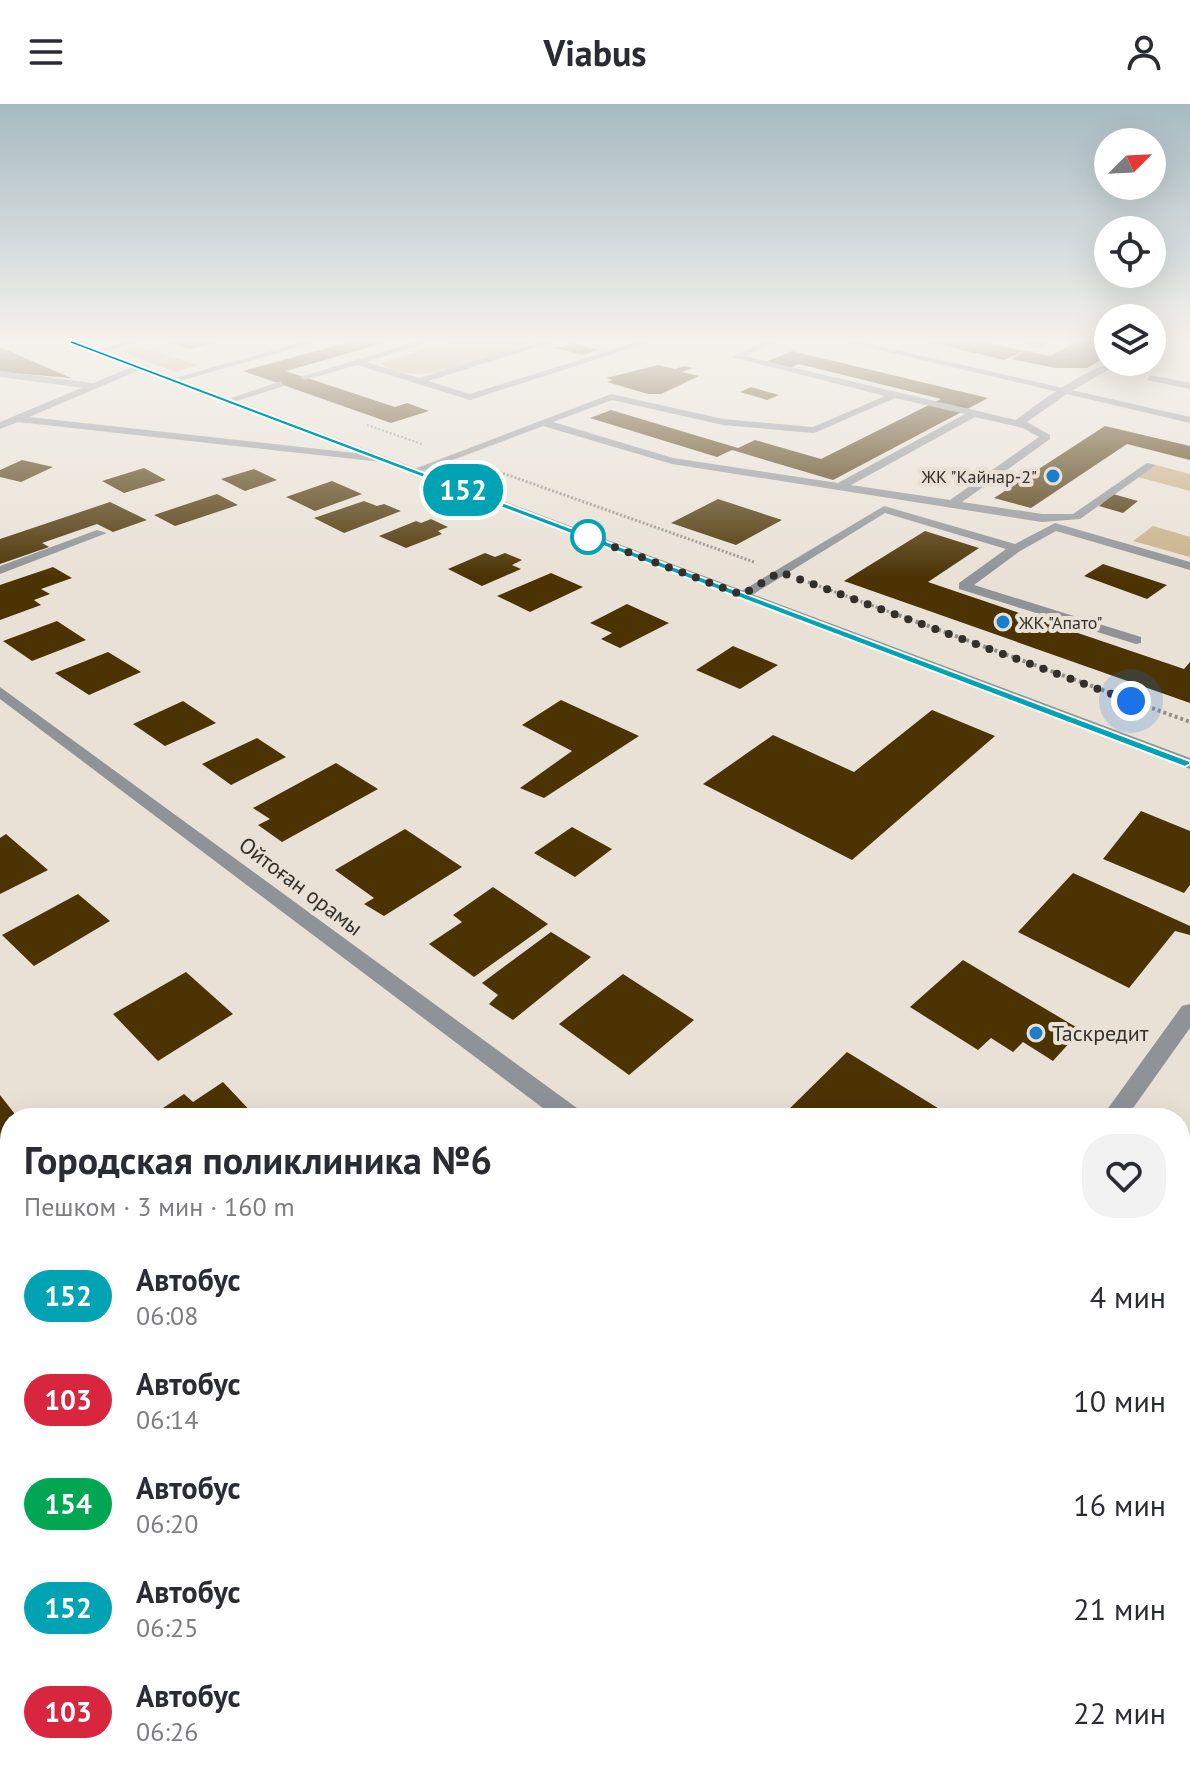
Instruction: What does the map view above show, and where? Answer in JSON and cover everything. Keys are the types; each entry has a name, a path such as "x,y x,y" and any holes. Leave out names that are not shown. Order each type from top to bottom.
{"street":[{"path":"27,420 382,459"},
{"path":"278,420 1190,764"},
{"path":"414,471 551,420"},
{"path":"715,420 814,430 836,420"},
{"path":"839,487 962,420"},
{"path":"1001,420 1027,426"},
{"path":"952,504 1046,437 1020,422 1023,420"},
{"path":"544,423 672,461 1042,518 1076,517 1151,465"},
{"path":"878,494 884,509"},
{"path":"742,595 884,509 1016,548"},
{"path":"1136,640 964,586 1016,548 1055,527 1190,566"},
{"path":"0,570 101,533"},
{"name":"Ойтоған орамы","path":"0,692 560,1108"},
{"path":"1120,1108 1190,1012"}],"path":[{"path":"455,456 1190,722"}],"shaded area":[{"path":"1156,465 1190,474 1190,491 1138,477"},
{"path":"1153,526 1190,537 1190,557 1133,541"}],"building":[{"path":"597,420 645,420 738,448 755,440 821,459 899,420 946,420 833,480 732,450 717,457"},
{"path":"1105,426 1190,446 1190,460 1127,444 1031,508 994,498"},
{"path":"22,460 53,467 21,482 0,477 0,470"},
{"path":"144,468 166,480 124,493 102,481"},
{"path":"254,469 277,480 245,491 221,479"},
{"path":"332,481 362,494 315,511 286,497"},
{"path":"217,494 238,505 175,526 154,515"},
{"path":"1113,494 1138,501 1123,513 1099,506"},
{"path":"718,499 782,520 736,545 671,523"},
{"path":"364,501 401,511 344,533 314,518"},
{"path":"110,502 147,520 113,532 97,524 42,543 49,547 0,564 0,539"},
{"path":"431,519 448,527 438,531 442,534 406,548 379,536 416,521 421,523"},
{"name":"ЖК \"Апато\"","path":"925,531 979,548 928,582 1184,669 1190,662 1190,703 844,581"},
{"path":"485,553 495,557 505,553 522,560 512,565 521,569 482,586 448,569"},
{"path":"1103,564 1167,585 1147,599 1084,576"},
{"path":"53,567 72,578 41,589 50,594 34,600 41,605 0,620 0,585"},
{"path":"551,573 583,587 530,612 497,596"},
{"path":"627,604 669,623 620,648 601,639 612,633 590,623"},
{"path":"57,621 86,640 32,661 3,641"},
{"path":"733,646 778,665 740,689 696,670"},
{"path":"108,652 141,672 89,695 55,673"},
{"path":"561,700 639,736 544,798 520,788 572,751 522,725"},
{"path":"183,701 216,723 165,746 133,724"},
{"path":"932,710 995,736 852,860 703,784 773,735 854,772"},
{"path":"257,738 286,757 231,785 202,764"},
{"path":"336,763 378,789 282,842 258,825 270,819 253,808"},
{"path":"1141,811 1190,831 1190,885 1184,893 1103,859"},
{"path":"572,827 612,849 575,877 534,853"},
{"path":"405,829 462,867 384,916 364,904 374,898 335,870"},
{"path":"6,834 48,870 0,894 0,838"},
{"path":"1073,873 1190,926 1190,935 1175,931 1129,988 1018,932"},
{"path":"493,887 548,924 474,977 429,944 462,922 453,915"},
{"path":"78,894 110,921 34,966 2,935"},
{"path":"551,932 591,957 513,1020 489,1004 498,995 482,983"},
{"path":"963,960 1081,1030 1053,1061 1023,1042 1013,1052 991,1038 978,1050 910,1007"},
{"path":"186,972 233,1014 158,1061 113,1014"},
{"path":"623,974 694,1020 629,1075 559,1024"},
{"path":"847,1052 938,1108 790,1108"},
{"path":"223,1082 248,1108 163,1108 184,1094 193,1102"},
{"path":"0,1095 10,1108 0,1108"}],"bus line":[{"name":"152","path":"278,420 1190,764"}],"place":[{"name":"ЖК \"Кайнар-2\"","path":"1053,476"},
{"name":"ЖК \"Апато\"","path":"1003,622"},
{"name":"Таскредит","path":"1036,1033"}],"route":[{"path":"588,537 742,595 780,572 1131,701"}]}
